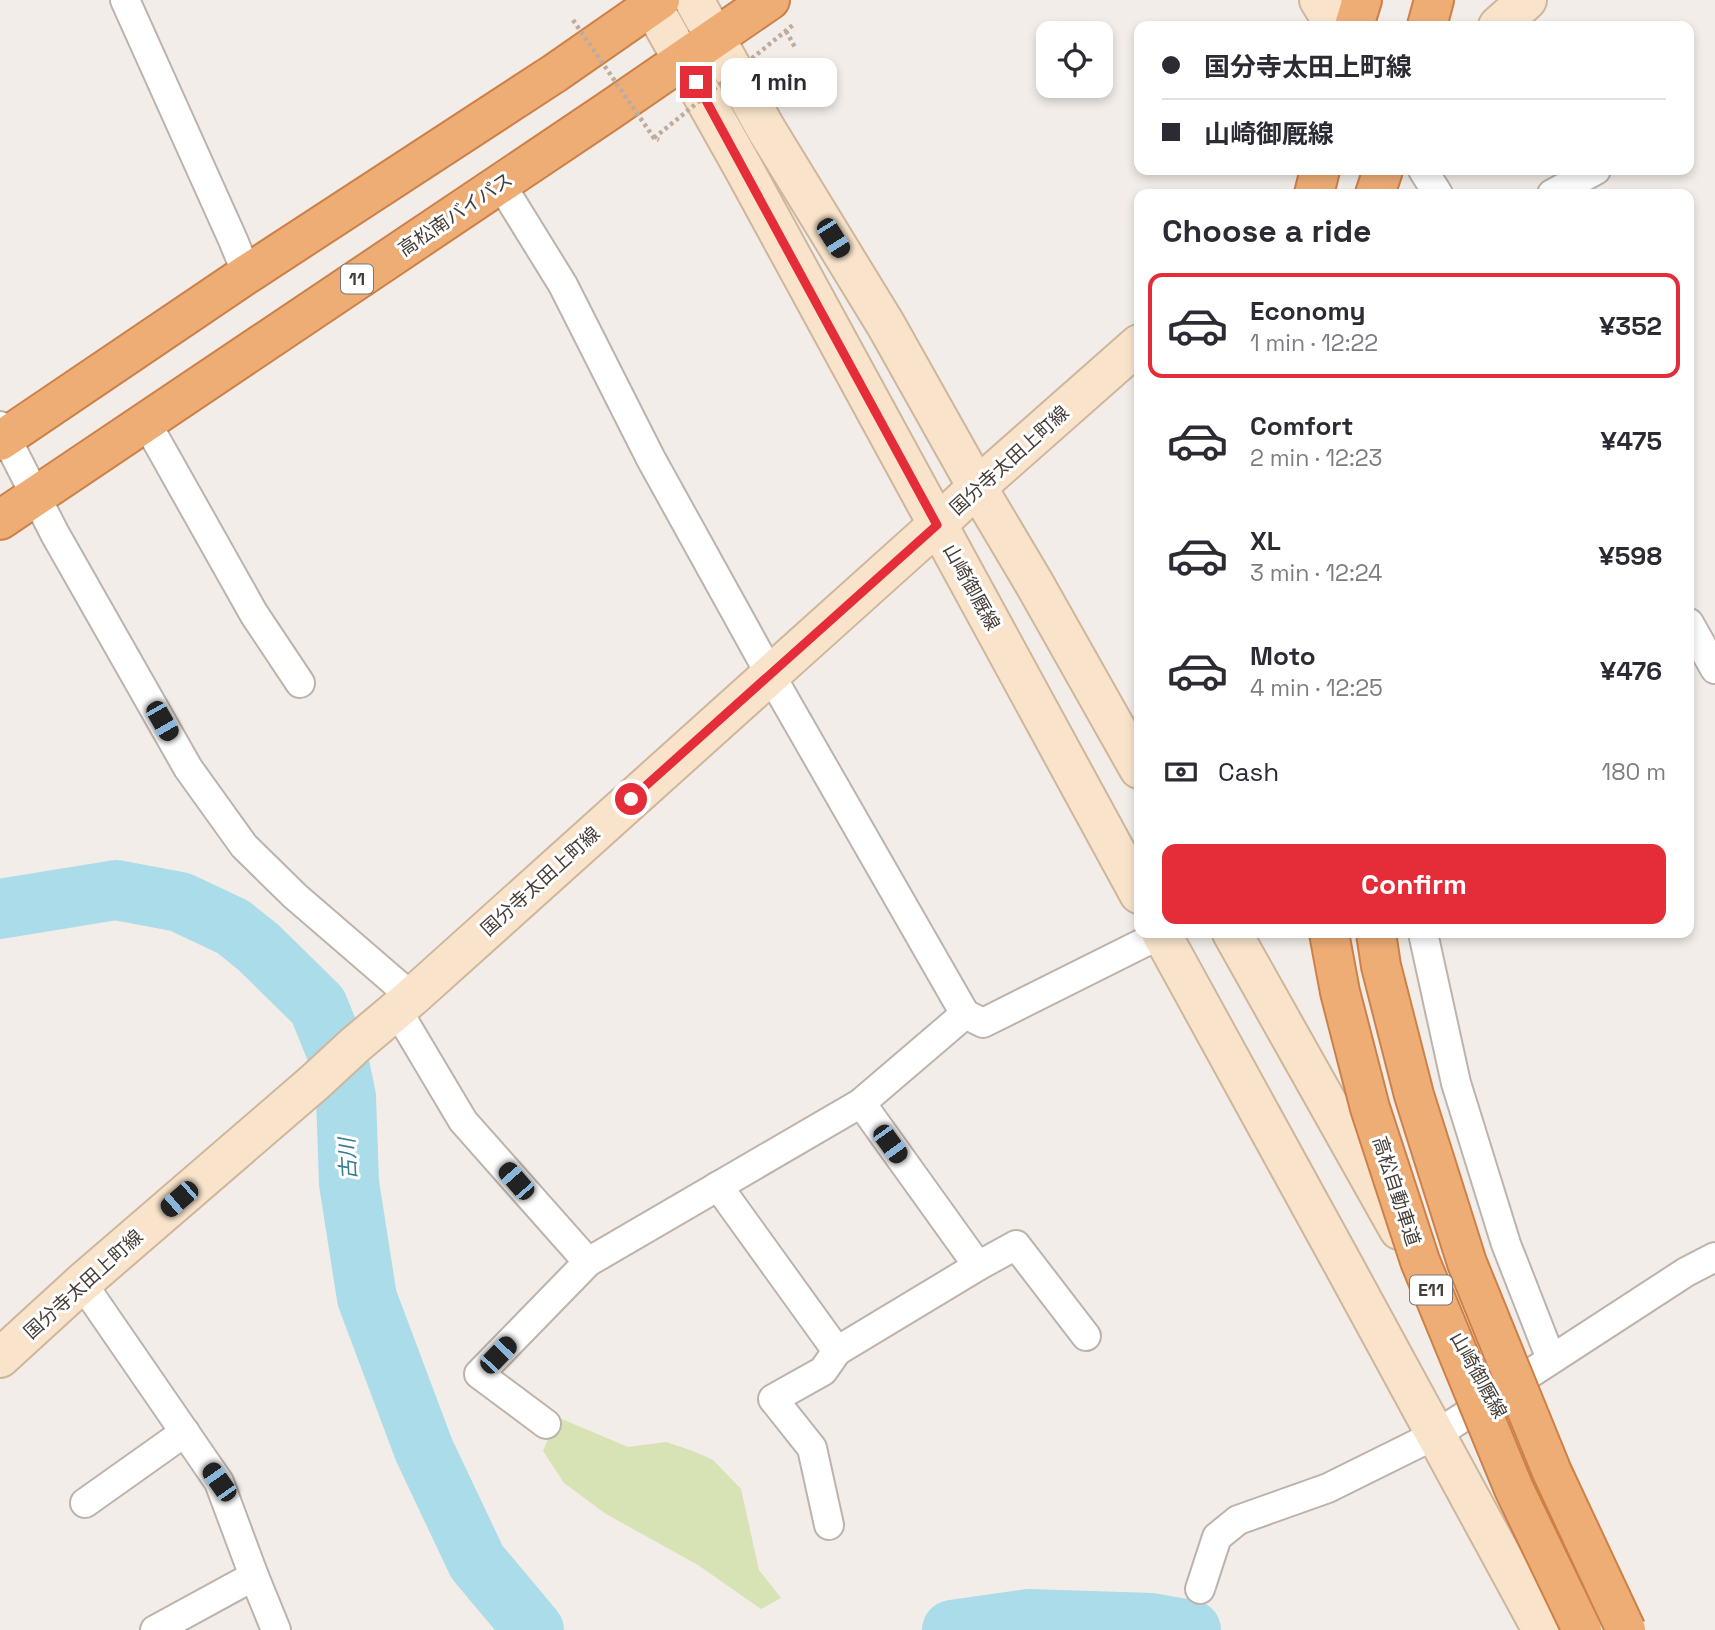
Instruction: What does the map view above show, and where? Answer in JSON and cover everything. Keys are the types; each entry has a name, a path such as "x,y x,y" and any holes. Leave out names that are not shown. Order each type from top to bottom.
{"highway":[{"path":"1356,21 1362,0"},
{"path":"1428,21 1434,0"},
{"path":"2,435 555,73 654,2"},
{"name":"高松南バイパス","path":"0,520 715,38 781,12"},
{"name":"高松自動車道","path":"1330,938 1340,992 1370,1108 1420,1261 1514,1489 1582,1630"},
{"name":"E11","path":"1377,938 1381,966 1414,1095 1466,1263 1552,1472 1626,1630"}],"main road":[{"path":"694,0 766,129 886,324 1134,760"},
{"path":"1319,0 1332,21"},
{"path":"1504,21 1527,0"},
{"name":"山崎御厩線","path":"654,2 683,60 1134,885"},
{"path":"1317,189 1333,175"},
{"name":"国分寺太田上町線","path":"0,1358 82,1283 405,1003 1134,348"},
{"path":"1164,938 1542,1630"},
{"name":"山崎御厩線","path":"1235,938 1372,1179 1492,1399 1632,1630"}],"street":[{"path":"125,0 247,274"},
{"path":"1561,189 1586,175"},
{"path":"500,183 563,285 651,459 770,674 965,1014 983,1023 1151,938"},
{"path":"146,422 254,614 300,683"},
{"path":"2,435 188,768 244,846 405,1003 463,1121 588,1262"},
{"path":"1424,938 1456,1083 1506,1244 1551,1359"},
{"path":"546,1424 480,1374 588,1262 861,1103 965,1014"},
{"path":"861,1103 978,1266"},
{"path":"718,1186 837,1351"},
{"path":"829,1525 813,1448 773,1399 823,1371 837,1351 1016,1245 1086,1336"},
{"path":"1200,1590 1217,1537 1238,1520 1328,1488 1437,1434 1686,1272 1715,1257"},
{"path":"82,1283 219,1482 276,1630"},
{"path":"85,1503 185,1432"},
{"path":"155,1630 254,1576"}],"path":[{"path":"573,20 657,139 781,12"}],"green space":[{"path":"557,1417 628,1447 666,1442 713,1460 741,1489 759,1570 781,1598 761,1609 698,1565 606,1514 564,1483 543,1451"}],"waterway":[{"name":"古川","path":"0,909 116,890 180,902 233,927 258,947 318,1006 337,1053 346,1097 349,1183 367,1298 424,1450 477,1562 534,1630"},
{"name":"古川","path":"952,1630 1029,1619 1151,1623 1191,1630"}],"route":[{"path":"631,799 937,525 696,82"}]}
